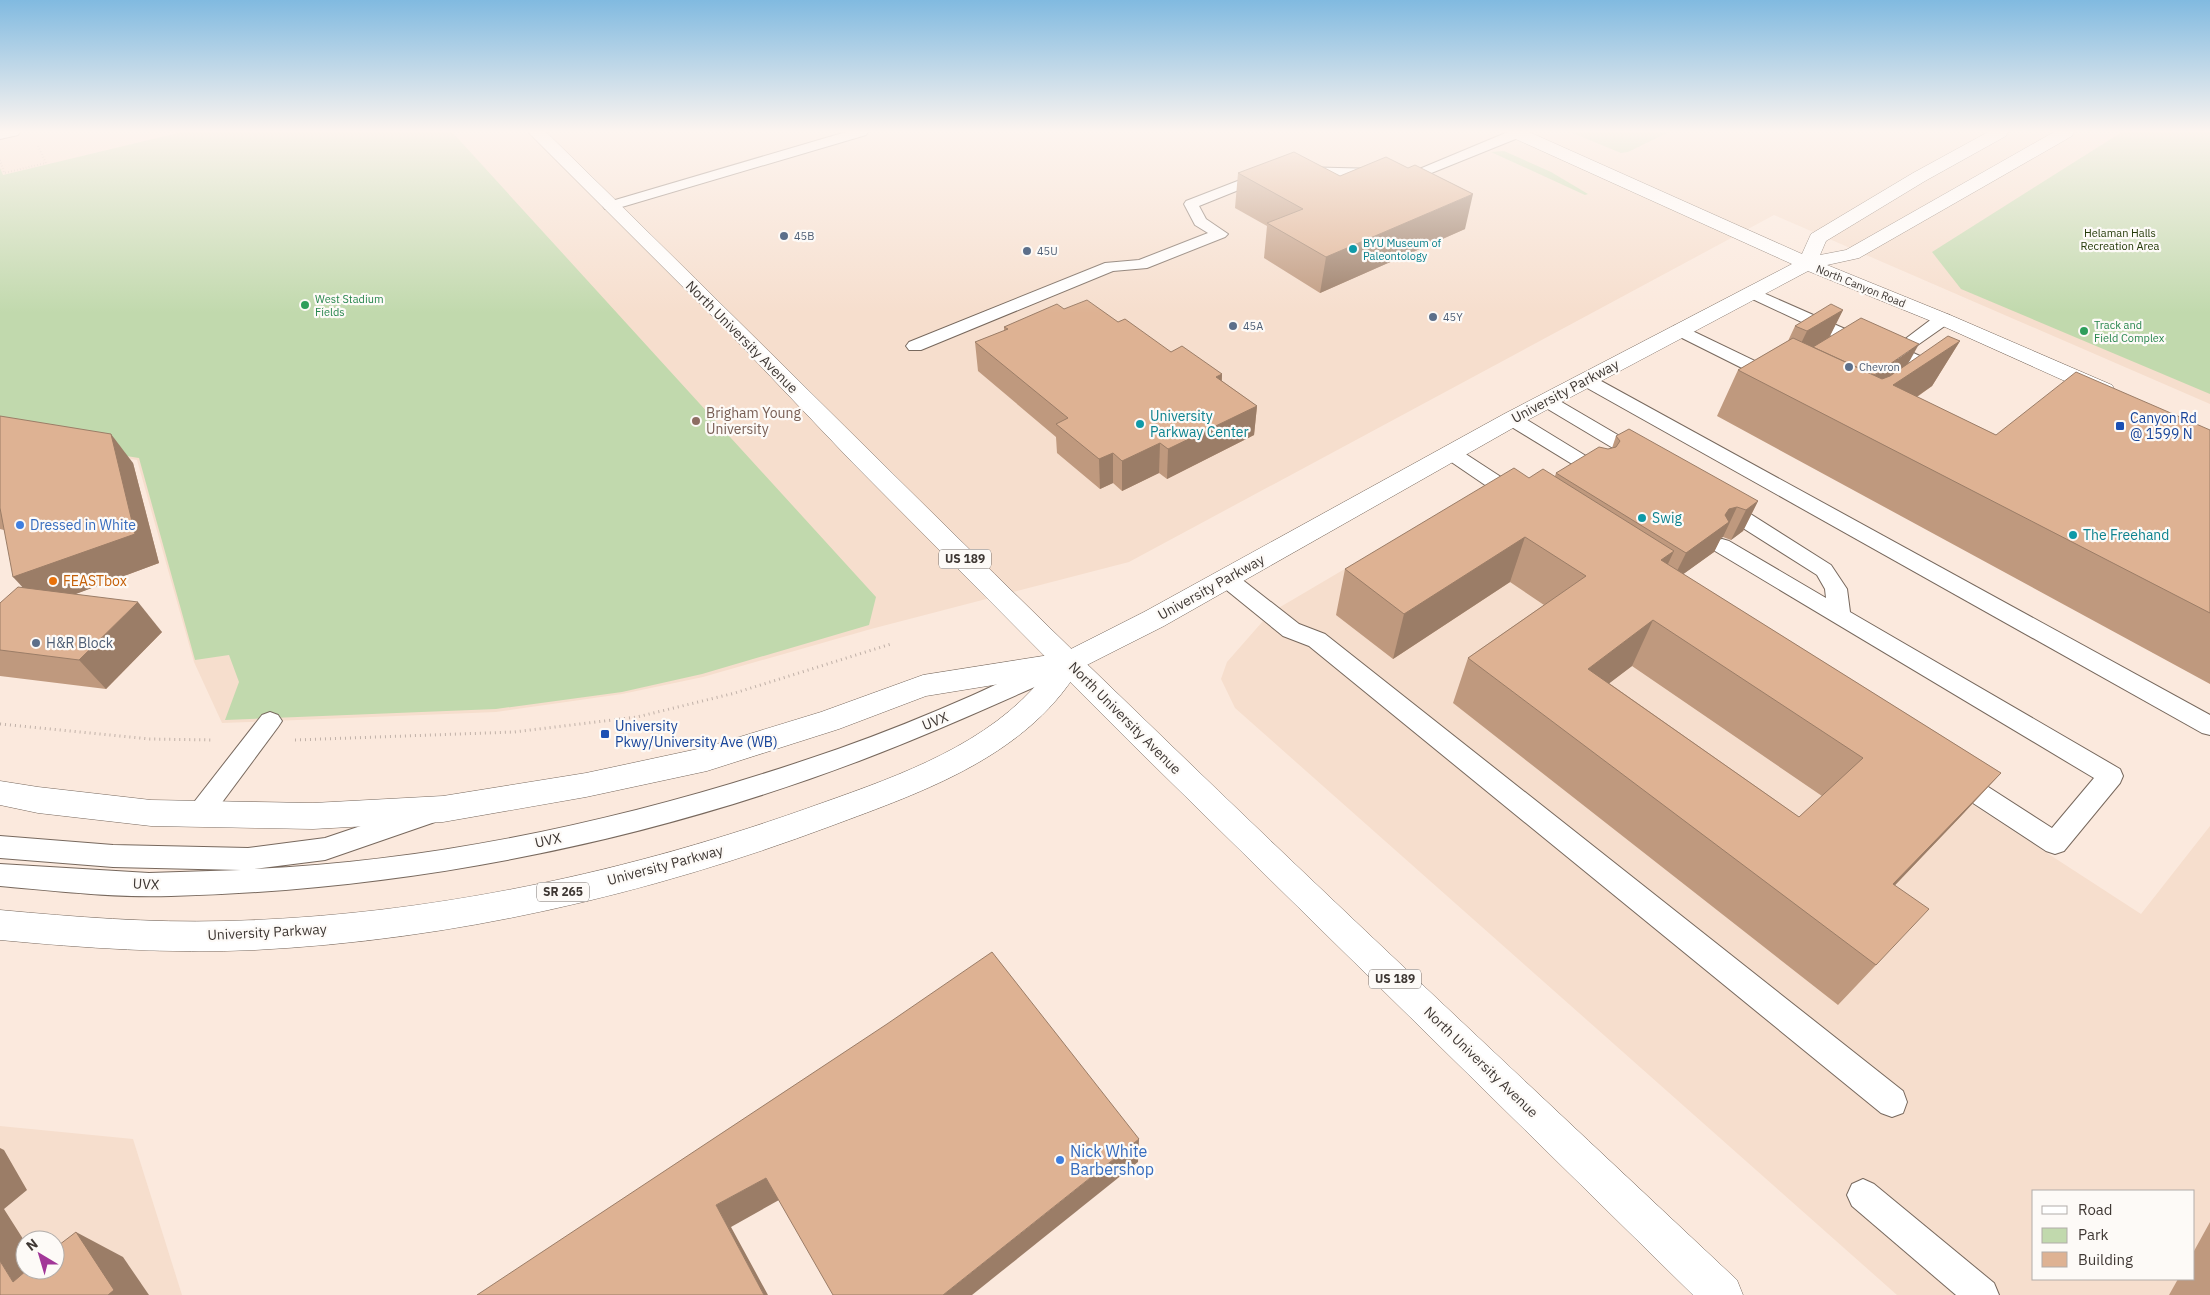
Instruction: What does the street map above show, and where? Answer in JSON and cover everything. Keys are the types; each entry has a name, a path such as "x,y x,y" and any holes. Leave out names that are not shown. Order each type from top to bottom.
{"main road":[{"name":"North University Avenue","path":"596,192 738,331 860,457 1138,732 1722,1295"},
{"name":"North Canyon Road","path":"1648,192 1807,264 1943,320 2122,398"},
{"path":"1807,264 1818,238 1893,192"},
{"name":"University Parkway","path":"0,794 151,813 313,816 443,809 586,785 707,759 829,721 923,686 1069,662 1227,579 1512,419 1680,330 1807,264 1852,254 1962,192"},
{"name":"University Parkway","path":"0,925 162,937 255,935 349,927 448,915 578,889 707,855 798,827 956,762 995,738 1022,718 1046,694 1069,662"}],"lane":[{"path":"610,206 656,192"},
{"path":"914,346 1110,266 1141,266 1220,234 1200,222 1191,204 1220,192"},
{"path":"1752,293 1854,336 1831,346"},
{"path":"1897,352 1943,320"},
{"path":"1680,330 1787,378"},
{"path":"1880,344 1927,366 1904,383"},
{"path":"1586,380 2210,726"},
{"path":"1547,401 1659,467"},
{"path":"1512,419 1597,471"},
{"path":"1451,453 1532,507"},
{"path":"1710,498 1803,554 1824,570 1836,589 1840,616"},
{"path":"1722,546 2111,776 2055,843 1938,768"},
{"path":"1227,579 1291,630 1317,640 1892,1102"},
{"name":"UVX","path":"0,874 167,885 247,882 338,874 501,850 591,831 678,809 762,784 842,757 948,716 1069,662"},
{"path":"200,813 256,742 270,721"},
{"path":"0,847 113,856 248,859 324,849 443,809"},
{"path":"1863,1195 1982,1295"}],"path":[{"path":"0,724 150,738 256,742 514,732 638,717 736,692 891,644"}],"shaded area":[{"name":"Brigham Young University","path":"0,192 2210,192 2210,404 1774,215 1129,562 871,629 703,677 622,694 496,712 222,723 194,662 137,460 0,438"},
{"path":"1484,487 2141,914 2210,826 2210,1295 1897,1295 1235,708 1221,679 1227,662 1270,613"},
{"path":"0,1126 133,1139 182,1295 0,1295"}],"green space":[{"name":"West Stadium Fields","path":"0,192 507,192 876,597 869,625 702,674 622,692 496,709 225,720 239,682 229,655 195,660 139,458 0,436"},
{"name":"Helaman Halls Recreation Area","path":"2026,192 2210,192 2210,394 1961,289 1932,252"}],"building":[{"path":"1273,192 1470,192 1473,194 1326,257 1267,223 1303,209"},
{"name":"University Parkway Center","path":"1087,300 1118,322 1125,319 1171,352 1182,346 1222,374 1216,377 1257,406 1168,449 1160,443 1122,461 1113,453 1099,459 1056,424 1068,418 975,342 1008,329 1004,327 1057,304 1064,309"},
{"path":"1831,304 1843,310 1807,331 1795,326"},
{"path":"1861,318 1919,344 1874,375 1813,347"},
{"path":"1948,336 1960,341 1893,385 1996,435 2076,372 2210,430 2210,613 1738,370 1793,338 1882,379 1890,376"},
{"path":"0,416 111,434 135,534 13,577 0,508"},
{"path":"1629,429 1758,501 1746,510 1737,507 1729,509 1725,515 1729,522 1686,553 1556,473 1599,447 1608,449 1616,447 1620,441 1616,436"},
{"path":"1514,468 1529,478 1543,469 1674,551 1661,560 2001,773 1893,884 1929,909 1876,965 1468,658 1586,576 1525,537 1404,614 1345,569","holes":["1653,620 1863,758 1799,817 1588,669"]},
{"path":"18,587 138,602 79,660 0,650 0,603"},
{"path":"992,952 1139,1139 943,1295 833,1295 766,1178 716,1205 764,1295 477,1295 887,1024"},
{"path":"76,1232 114,1290 108,1295 0,1295 0,1261 13,1282 15,1280 65,1280 65,1240"}],"place":[{"name":"45B","path":"784,236"},
{"name":"BYU Museum of Paleontology","path":"1353,249"},
{"name":"45U","path":"1027,251"},
{"name":"West Stadium Fields","path":"305,305"},
{"name":"45Y","path":"1433,317"},
{"name":"45A","path":"1233,326"},
{"name":"Track and Field Complex","path":"2084,331"},
{"name":"Chevron","path":"1849,367"},
{"name":"Brigham Young University","path":"696,421"},
{"name":"University Parkway Center","path":"1140,424"},
{"name":"Canyon Rd @ 1599 N","path":"2120,426"},
{"name":"Swig","path":"1642,518"},
{"name":"Dressed in White","path":"20,525"},
{"name":"The Freehand","path":"2073,535"},
{"name":"FEASTbox","path":"53,581"},
{"name":"H&R Block","path":"36,643"},
{"name":"University Pkwy/University Ave (WB)","path":"605,734"},
{"name":"Nick White Barbershop","path":"1060,1160"}]}
